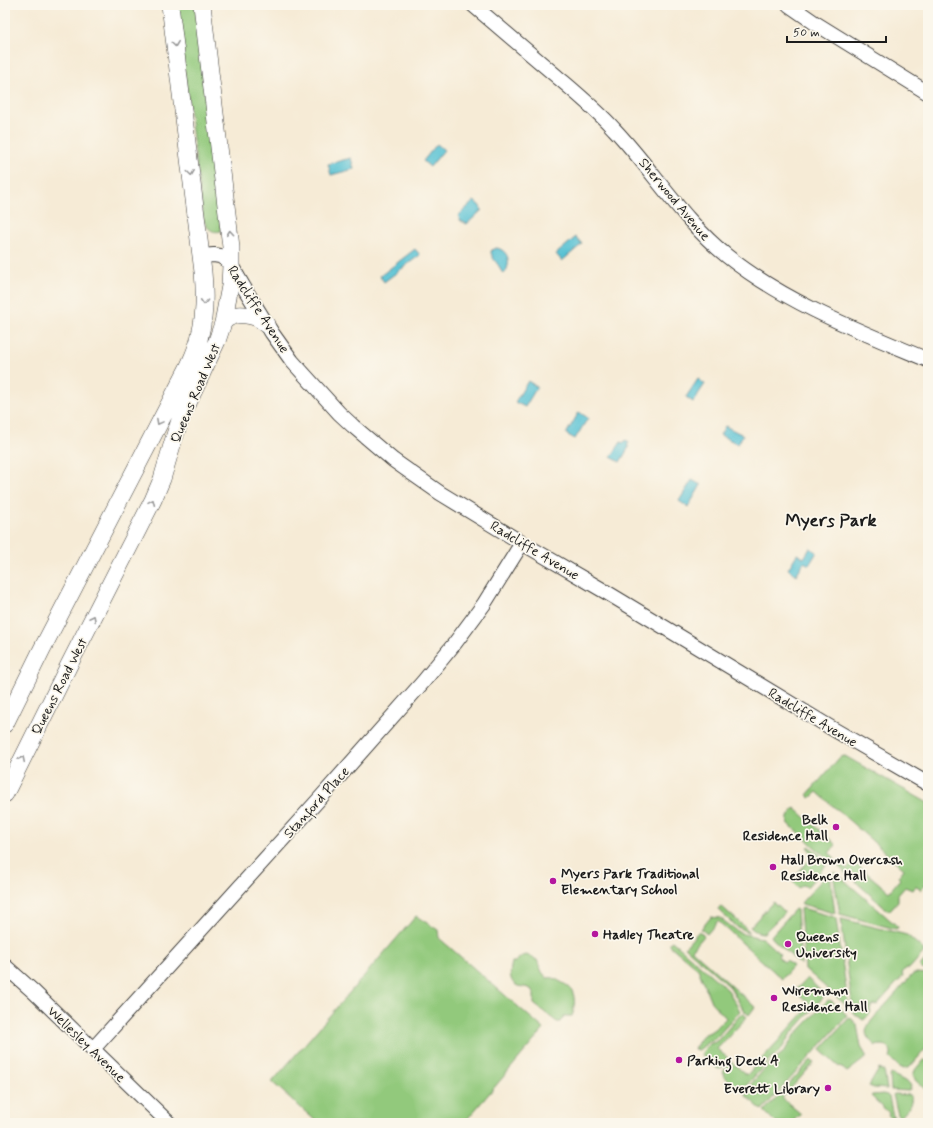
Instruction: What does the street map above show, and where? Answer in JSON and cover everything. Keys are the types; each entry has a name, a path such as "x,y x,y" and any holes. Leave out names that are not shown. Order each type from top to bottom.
{"street":[{"name":"Queens Road West","path":"5,724 42,649 193,357 200,336 204,289 202,256 170,5"},
{"name":"Queens Road West","path":"5,794 153,500 162,479 180,420 217,341 223,323 229,295 231,265 228,219 202,5"},
{"name":"Sherwood Avenue","path":"473,5 577,93 605,119 639,158 683,213 726,256 772,287 802,303 853,328 928,360"},
{"path":"789,5 815,23 928,93"},
{"name":"Radcliffe Avenue","path":"202,256 214,255 225,258 231,265 266,324 285,351 339,413 393,460 426,484 522,543 928,784"},
{"path":"223,323 225,320 233,316 246,315 258,318 266,324"},
{"name":"Stanford Place","path":"93,1049 423,682 456,643 484,604 522,543"},
{"name":"Wellesley Avenue","path":"5,966 169,1123"}],"green space":[{"path":"176,5 195,5 221,231 217,232 209,229 203,218"},
{"path":"845,756 928,803 928,882 921,890 915,886 912,890 905,887 898,895 898,901 890,910 887,910 856,882 857,880 855,876 851,874 849,876 838,866 839,862 847,869 854,862 889,892 900,879 898,877 904,869 817,792 810,798 807,795 840,757"},
{"path":"795,808 836,845 829,853 835,858 833,860 828,859 789,824 788,817"},
{"path":"808,846 821,857 826,865 807,887 803,885 799,888 791,880 814,855 807,847"},
{"path":"835,872 898,928 895,929 840,914 833,874"},
{"path":"828,873 830,875 835,913 801,903"},
{"path":"773,902 776,906 778,905 783,910 784,913 764,933 753,930 750,927"},
{"path":"721,906 749,932 737,927 718,910"},
{"path":"802,908 834,917 836,919 849,1008 805,969 800,910"},
{"path":"795,909 797,910 801,965 771,936"},
{"path":"416,916 438,930 439,938 544,1029 464,1123 318,1123 272,1082"},
{"path":"711,917 720,918 743,934 762,938 780,954 778,956 781,960 785,962 787,960 793,966 782,979 718,921 707,934 701,929"},
{"path":"841,919 907,935 923,949 924,952 909,969 907,968 904,970 902,974 903,976 877,1005 875,1004 871,1006 871,1012 863,1020 853,1011"},
{"path":"699,931 704,936 692,950 755,1007 749,1015 744,1011 730,987 685,947"},
{"path":"672,941 728,990 740,1011 716,1038 708,1042 699,1050 694,1049 703,1035 717,1027 726,1018 711,1002 698,969 668,944"},
{"path":"527,955 537,960 542,972 547,978 555,978 570,988 573,994 574,1002 572,1016 564,1016 560,1022 557,1022 534,1004 534,994 531,989 518,986 513,982 510,972 512,962 515,962 522,956"},
{"path":"928,959 928,970 921,969 920,966"},
{"path":"913,974 928,974 928,1046 910,1067 904,1069 898,1066 890,1058 891,1051 888,1047 883,1045 876,1046 869,1039 866,1030 873,1019"},
{"path":"807,978 825,995 790,1035 781,1050 770,1059 744,1088 738,1089 724,1076 724,1070 731,1062 747,1075 811,1005 795,991"},
{"path":"828,1000 832,1001 847,1016 762,1110 746,1096 751,1084 771,1062 784,1052 793,1037"},
{"path":"742,1013 747,1017 717,1049 729,1059 721,1068 718,1069 702,1056 702,1053 709,1044 719,1039"},
{"path":"851,1018 857,1025 861,1047 867,1057 847,1072 820,1050 848,1019"},
{"path":"924,1059 926,1061 928,1060 928,1092 916,1081 913,1076 915,1070"},
{"path":"811,1060 814,1063 782,1098 801,1114 793,1123 776,1123 764,1111"},
{"path":"879,1069 884,1071 887,1089 869,1086"},
{"path":"891,1074 909,1083 911,1086 909,1091 891,1090"},
{"path":"883,1094 889,1097 894,1120 888,1115 889,1113 871,1096"},
{"path":"893,1095 911,1096 910,1106 899,1119"}],"water":[{"path":"437,144 444,150 430,167 423,161"},
{"path":"351,158 354,169 331,175 328,164"},
{"path":"474,201 482,210 467,224 461,221 458,216"},
{"path":"576,237 582,244 562,261 556,254"},
{"path":"497,248 504,252 508,258 508,265 505,273 501,271 491,254 493,249"},
{"path":"415,249 420,255 384,282 380,276"},
{"path":"698,379 705,384 693,402 686,397"},
{"path":"528,381 537,387 525,407 515,402"},
{"path":"579,412 588,418 575,439 566,434"},
{"path":"725,426 743,435 738,444 720,435"},
{"path":"626,440 629,442 627,446 629,447 620,462 611,457 621,442 623,443"},
{"path":"692,480 701,485 688,507 679,501"},
{"path":"810,548 817,552 809,565 804,562 796,575 788,569 797,554 804,558"}],"place":[{"name":"Belk Residence Hall","path":"836,827"},
{"name":"Hall Brown Overcash Residence Hall","path":"773,867"},
{"name":"Myers Park Traditional Elementary School","path":"553,881"},
{"name":"Hadley Theatre","path":"595,934"},
{"name":"Queens University","path":"788,944"},
{"name":"Wiremann Residence Hall","path":"774,998"},
{"name":"Parking Deck A","path":"679,1060"},
{"name":"Everett Library","path":"828,1088"}],"district":[{"name":"Myers Park","path":"831,520"}]}
